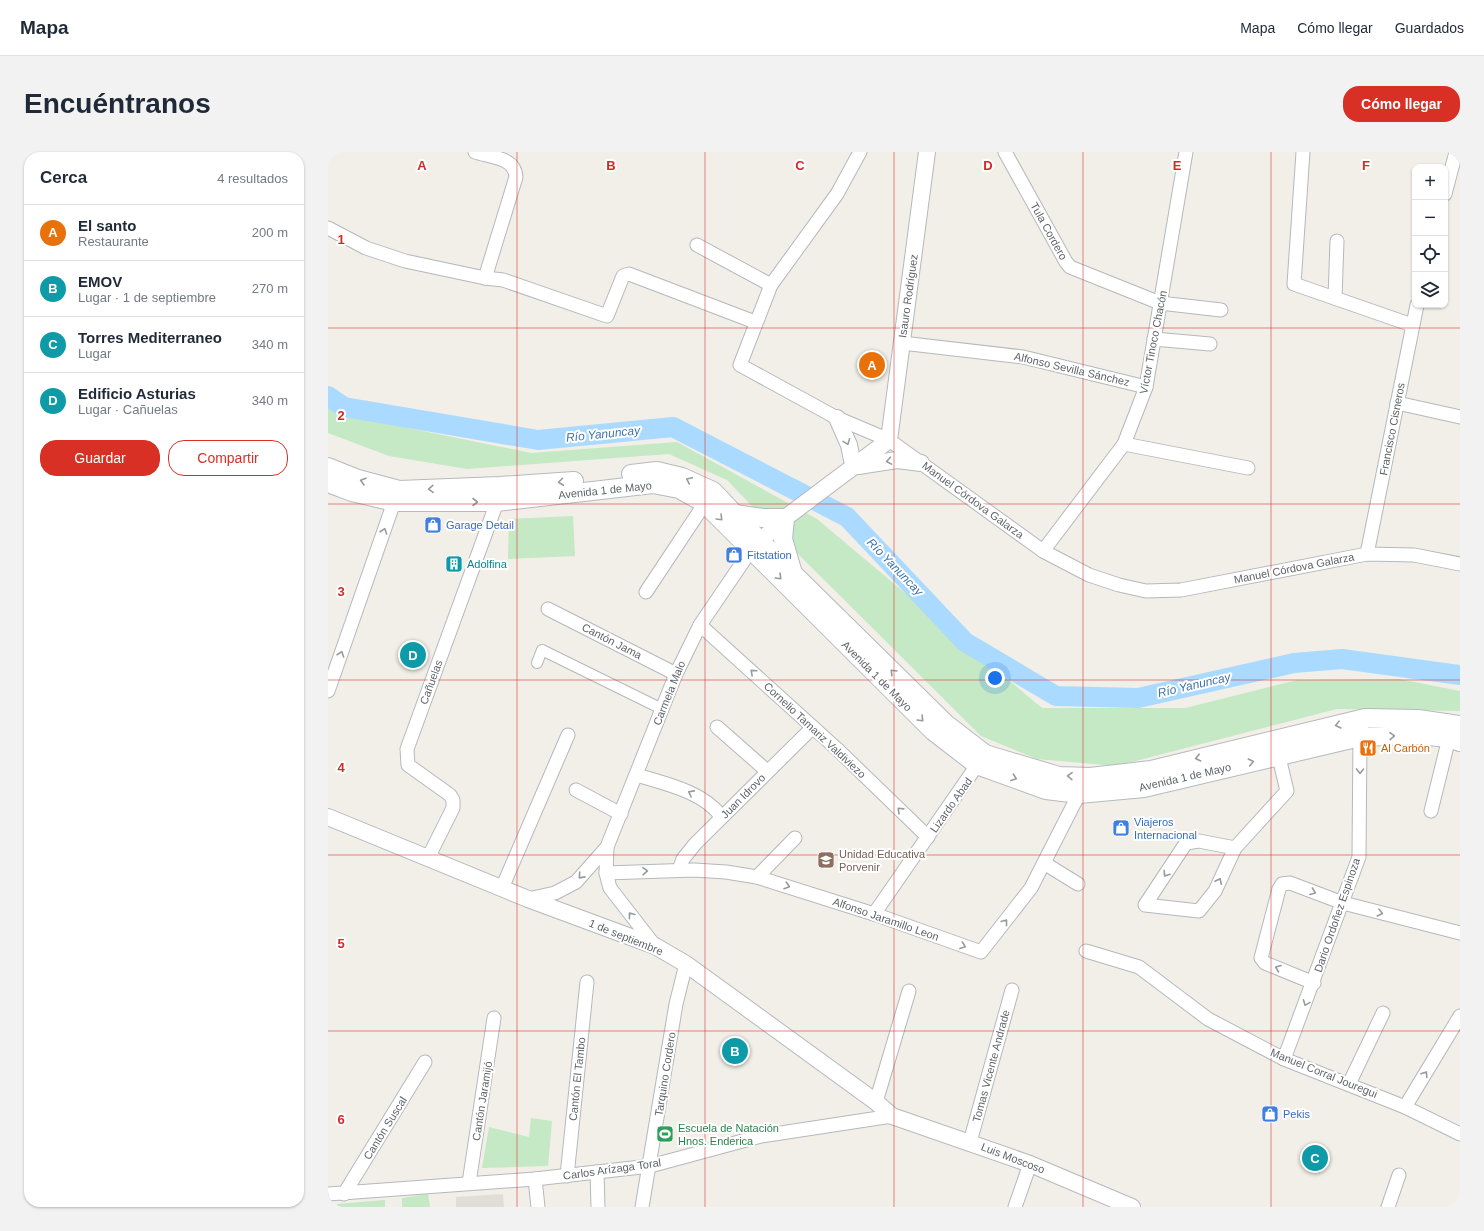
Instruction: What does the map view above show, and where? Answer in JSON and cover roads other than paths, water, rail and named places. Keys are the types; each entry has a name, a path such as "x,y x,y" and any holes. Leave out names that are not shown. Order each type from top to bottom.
{"main road":[{"name":"Avenida 1 de Mayo","path":"328,467 358,479 399,490 499,494"},
{"name":"Avenida 1 de Mayo","path":"328,483 352,492 394,502 499,494 551,484 657,471 682,477 734,514 756,546 793,574 981,759 1059,776 1090,777 1151,770 1277,748 1360,737 1456,735"},
{"name":"Avenida 1 de Mayo","path":"709,497 933,731 981,759 1046,790 1079,794 1144,788 1277,748 1365,718 1418,719 1456,735"},
{"path":"734,514 763,518 786,517 783,539 793,574"}],"street":[{"path":"475,152 507,161 512,164 516,173 485,278"},
{"name":"Manuel Córdova Galarza","path":"860,152 838,194 771,285 755,322 740,365 837,418 889,440 1043,551 1089,575 1146,591 1181,590 1367,554 1414,555 1460,564"},
{"name":"Isauro Rodríguez","path":"889,440 927,152"},
{"name":"Tula Cordero","path":"1005,152 1070,267 1160,303 1221,310"},
{"name":"Víctor Tinoco Chacón","path":"1043,551 1124,444 1146,387 1186,152"},
{"path":"1303,152 1294,284 1412,325"},
{"path":"1448,183 1456,152"},
{"path":"328,228 366,248 405,261 485,278 504,280 607,316 623,276 630,274 755,322"},
{"path":"1335,298 1337,241"},
{"path":"697,245 771,285"},
{"name":"Francisco Cisneros","path":"1367,554 1416,308"},
{"path":"1154,339 1210,344"},
{"name":"Alfonso Sevilla Sánchez","path":"902,343 1022,356 1146,387"},
{"path":"1397,403 1460,417"},
{"path":"837,418 849,445 852,460 857,466"},
{"path":"756,546 786,517 857,466 889,440"},
{"path":"1124,444 1248,468"},
{"path":"857,466 897,460 921,463"},
{"name":"Cañuelas","path":"428,858 453,808 453,800 450,794 408,765 407,749 499,494"},
{"path":"646,592 709,497"},
{"path":"328,691 394,502"},
{"name":"Carmela Malo","path":"528,899 555,893 576,882 607,847 676,674 700,624 756,546"},
{"name":"Cantón Jama","path":"548,608 676,674"},
{"name":"Cornelio Tamariz Valdiviezo","path":"700,624 813,727 928,837"},
{"path":"537,663 542,650 662,709"},
{"name":"Dario Ordoñez Espinoza","path":"1284,1059 1314,982 1359,857 1360,737 1365,718"},
{"path":"716,727 767,771"},
{"name":"Juan Idrovo","path":"680,870 683,859 695,844 813,727"},
{"path":"502,888 568,735"},
{"path":"1431,811 1456,735"},
{"path":"1235,848 1198,841 1186,843 1145,905 1198,911 1215,891 1235,848 1287,791 1277,748"},
{"name":"Lizardo Abad","path":"874,914 981,759"},
{"path":"637,775 688,791 714,807 722,816"},
{"path":"576,790 621,814"},
{"name":"Alfonso Jaramillo Leon","path":"606,873 680,870 726,872 757,877 874,914 980,952 1031,888 1079,794"},
{"name":"1 de septiembre","path":"328,817 528,899 655,946 686,964 876,1102 892,1116"},
{"path":"757,877 796,838"},
{"name":"Carmela Malo","path":"607,847 606,873 610,888 655,946"},
{"path":"1044,863 1078,884"},
{"path":"1314,982 1265,963 1261,958 1279,889 1282,884 1290,883 1342,904 1460,933"},
{"name":"Manuel Corral Jouregui","path":"1086,951 1139,968 1208,1019 1284,1059 1405,1107 1460,1134"},
{"name":"Tarquino Cordero","path":"642,1207 676,1004 686,964"},
{"name":"Cantón El Tambo","path":"567,1176 587,982"},
{"name":"Tomas Vicente Andrade","path":"970,1142 1012,990"},
{"path":"876,1102 909,991"},
{"path":"1349,1084 1383,1013"},
{"path":"1405,1107 1460,1017"},
{"name":"Cantón Jaramijó","path":"469,1183 494,1018"},
{"name":"Cantón Suscal","path":"344,1194 426,1062"},
{"name":"Carlos Arízaga Toral","path":"328,1194 535,1179 650,1166 761,1136 892,1116"},
{"name":"Luis Moscoso","path":"892,1116 1030,1164 1132,1207"},
{"path":"1016,1207 1030,1164"},
{"path":"597,1172 598,1207"},
{"path":"1388,1207 1399,1174"},
{"path":"535,1179 538,1207"}],"waterway":[{"name":"Río Yanuncay","path":"328,396 344,407 538,440 673,427 847,517 965,642 1056,696 1138,698 1294,663 1342,659 1460,675"}],"place":[{"name":"El santo","path":"872,365"},
{"name":"Garage Detail","path":"433,525"},
{"name":"Fitstation","path":"734,555"},
{"name":"Adolfina","path":"454,564"},
{"name":"Edificio Asturias","path":"413,655"},
{"name":"Al Carbón","path":"1368,748"},
{"name":"Viajeros Internacional","path":"1121,828"},
{"name":"Unidad Educativa Porvenir","path":"826,860"},
{"name":"EMOV","path":"735,1051"},
{"name":"Pekis","path":"1270,1114"},
{"name":"Escuela de Natación Hnos. Enderica","path":"665,1134"},
{"name":"Torres Mediterraneo","path":"1315,1158"}]}
